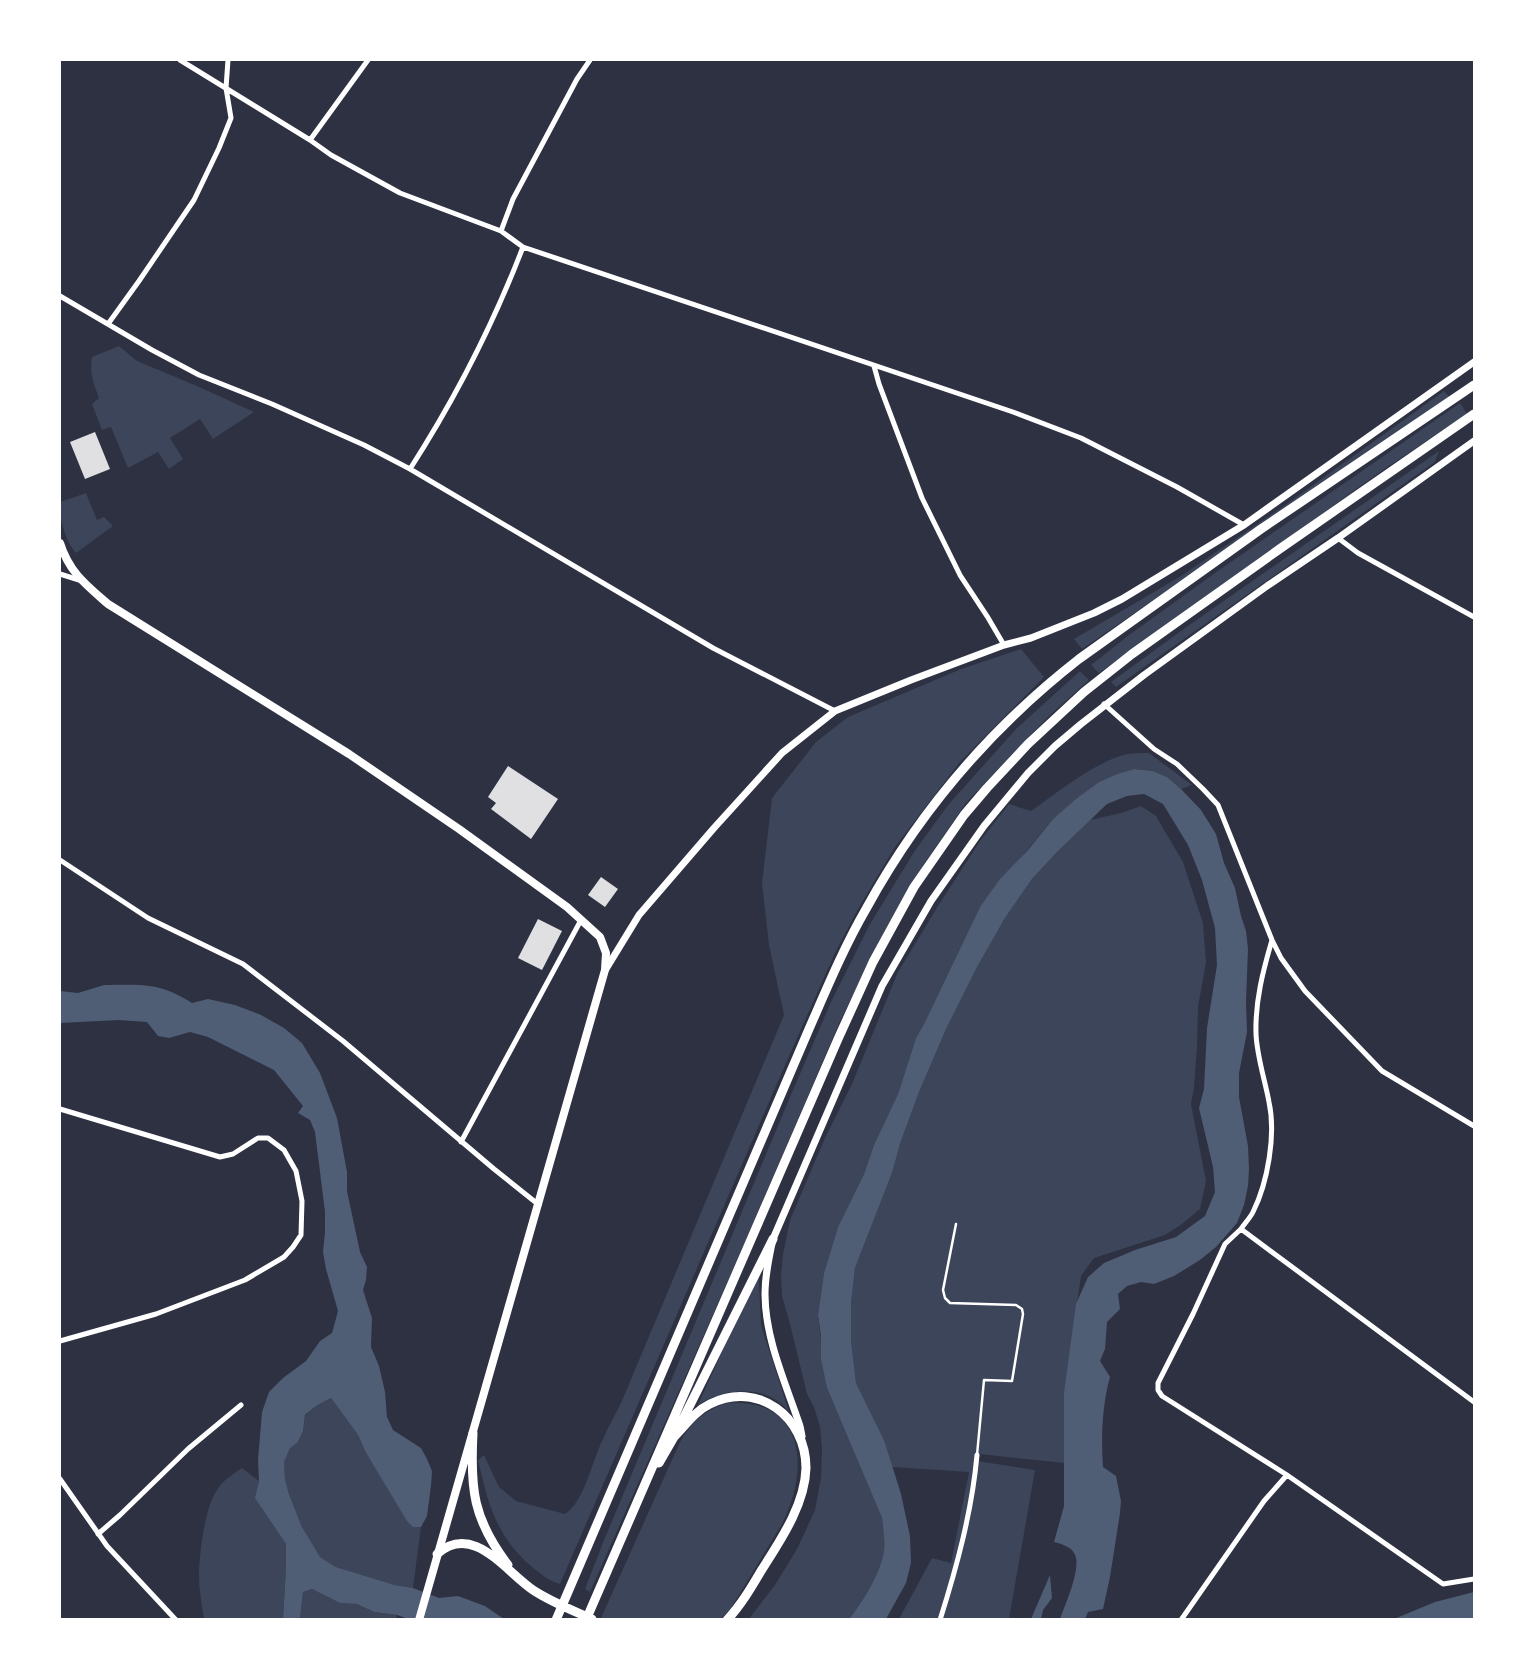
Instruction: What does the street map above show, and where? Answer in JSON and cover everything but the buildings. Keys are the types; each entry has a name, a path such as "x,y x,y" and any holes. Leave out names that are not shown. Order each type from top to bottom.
{"highway":[{"path":"556,1619 843,952 889,869 939,798 1006,723 1079,659 1261,528 1475,385"},
{"path":"586,1619 873,962 914,887 964,815 1028,744 1097,681 1281,548 1475,414"},
{"path":"638,1498 674,1437 773,1239"},
{"path":"674,1437 701,1409 721,1399 741,1397 765,1401 779,1410 793,1423 803,1444 805,1479 795,1511 750,1590 727,1619"},
{"path":"474,1433 472,1475 476,1504 485,1528 520,1580"},
{"path":"437,1554 451,1544 469,1543 486,1552 547,1598 593,1619"}],"main road":[{"path":"60,543 64,556 79,580 108,604 349,754 470,837 567,907 600,937 606,953 605,970 419,1619"}],"street":[{"path":"180,60 331,155 400,193 500,231 523,247 1013,412 1081,438 1244,525"},
{"path":"108,324 194,200 219,148 231,118 226,88 228,60"},
{"path":"310,140 368,60"},
{"path":"500,231 519,187 590,60"},
{"path":"410,469 441,421 464,376 497,309 523,247"},
{"path":"60,296 199,375 364,444 702,641 835,711"},
{"path":"605,970 639,915 714,828 782,753 835,711 1003,645 1031,638 1122,599 1244,525 1475,362"},
{"path":"874,366 878,384 922,498 960,575 1003,645"},
{"path":"803,1444 800,1426 768,1324 766,1278 773,1239 882,986 931,901 984,826 1028,773 1104,704 1256,593 1475,441"},
{"path":"1338,538 1358,553 1475,617"},
{"path":"60,574 79,580"},
{"path":"1104,704 1154,749 1177,764 1218,805 1272,940 1281,958 1305,991 1382,1071 1475,1126"},
{"path":"60,860 148,918 243,964 343,1041 539,1205"},
{"path":"461,1142 581,920"},
{"path":"1272,940 1256,1014 1258,1049 1273,1123 1261,1192 1241,1229 1225,1244 1158,1383 1158,1390 1287,1475 1443,1584 1475,1579"},
{"path":"60,1109 220,1157 233,1153 258,1138 268,1139 285,1150 296,1171 302,1201 301,1236 284,1257 245,1280 156,1314 60,1341"},
{"path":"1241,1229 1475,1402"},
{"path":"98,1534 188,1449 242,1405"},
{"path":"940,1619 955,1574 977,1455"},
{"path":"1181,1619 1257,1511 1287,1475"},
{"path":"60,1479 107,1546 176,1619"}],"lane":[{"path":"956,1224 943,1290 945,1298 950,1303 1016,1305 1023,1314 1012,1381 984,1380 977,1455"}],"shaded area":[{"path":"119,346 137,361 254,412 213,439 200,419 170,438 183,459 169,469 158,452 128,468 111,427 102,430 92,404 99,398 92,373 92,357"},
{"path":"1444,391 1450,397 1082,649 1074,639 1181,576"},
{"path":"1460,403 1467,414 1383,470 1099,673 1091,665 1215,573"},
{"path":"1439,451 1435,462 1116,687 1111,682 1185,628"},
{"path":"86,493 97,520 104,517 113,526 76,553 64,529 60,502"},
{"path":"1021,649 1044,677 960,762 895,847 858,909 835,953 786,1063 560,1584 552,1581 520,1555 502,1531 490,1505 478,1460 484,1455 499,1487 516,1501 565,1514 583,1490 784,1015 769,945 762,883 772,798 816,742 848,717 961,669"},
{"path":"1080,671 1089,680 1049,716 966,803 926,861 889,923 841,1019 590,1592 585,1589 604,1540 831,1002 870,924 914,852 948,805 1016,729"},
{"path":"1149,753 1192,785 1181,789 1167,777 1153,771 1134,769 1099,782 1053,819 980,907 916,1038 898,1094 838,1227 824,1273 818,1315 827,1388 882,1518 884,1551 881,1564 864,1598 849,1619 748,1620 775,1585 797,1549 815,1510 821,1477 820,1427 807,1394 782,1296 783,1254 790,1220 825,1138 852,1084 898,972 980,841 1009,804 1031,811 1077,778 1102,764 1127,754"},
{"path":"1134,769 1153,771 1167,777 1201,810 1216,834 1235,888 1246,931 1247,1032 1239,1073 1239,1097 1248,1146 1249,1169 1244,1205 1237,1223 1216,1247 1200,1260 1174,1276 1154,1284 1141,1282 1127,1286 1118,1294 1120,1309 1107,1322 1105,1349 1100,1361 1110,1377 1103,1422 1103,1467 1116,1476 1121,1501 1110,1577 1103,1609 1088,1612 1085,1619 1060,1619 1076,1566 1072,1551 1054,1542 1064,1506 1064,1392 1076,1304 1088,1277 1104,1263 1176,1237 1205,1216 1215,1192 1213,1167 1199,1108 1204,1089 1207,1028 1217,965 1215,928 1202,880 1188,845 1163,804 1144,794 1127,796 1107,804 1057,852 1032,879 1005,918 947,1027 919,1092 892,1173 855,1268 851,1340 856,1383 884,1440 901,1494 910,1536 911,1563 906,1583 886,1619 849,1619 864,1598 877,1572 883,1556 884,1542 882,1518 827,1388 821,1359 818,1315 824,1273 838,1227 898,1094 916,1038 980,907 1000,879 1053,819 1099,782"},
{"path":"1141,806 1156,816 1183,862 1203,923 1206,962 1198,1007 1191,1104 1206,1181 1200,1209 1165,1235 1094,1258 1081,1276 1064,1392 1064,1463 979,1454 977,1461 1035,1470 1009,1619 899,1619 932,1558 951,1563 969,1472 892,1467 884,1440 856,1383 851,1340 855,1268 892,1173 919,1092 947,1027 1005,918 1032,879 1090,820"},
{"path":"104,985 150,986 170,991 192,1003 208,999 235,1005 284,1028 302,1043 320,1073 337,1118 347,1172 347,1191 360,1252 367,1267 363,1290 372,1318 371,1347 385,1392 387,1417 393,1430 421,1448 432,1471 427,1516 421,1527 413,1527 365,1451 358,1435 331,1398 305,1415 303,1432 297,1443 290,1448 284,1462 289,1494 302,1527 320,1557 336,1567 439,1598 458,1596 485,1606 504,1619 409,1619 374,1612 357,1604 340,1603 312,1589 303,1592 300,1619 283,1619 286,1544 255,1498 259,1481 262,1412 269,1392 306,1361 320,1341 332,1333 338,1311 323,1252 325,1212 315,1132 310,1120 298,1113 303,1106 274,1070 208,1037 190,1032 169,1038 158,1036 147,1022 119,1020 60,1023 60,991 78,993"},
{"path":"760,1267 761,1325 789,1412 770,1397 746,1391 721,1395 698,1405"},
{"path":"331,1398 358,1435 365,1451 413,1527 421,1527 413,1588 336,1567 320,1557 302,1527 289,1494 284,1462 290,1447 303,1433 305,1416"},
{"path":"728,1403 754,1405 773,1412 787,1425 795,1441 798,1460 796,1481 782,1524 731,1608 720,1620 601,1618 680,1442 700,1417"},
{"path":"242,1468 259,1481 256,1498 286,1544 283,1619 204,1620 199,1576 206,1519 219,1486"},
{"path":"1050,1575 1052,1598 1043,1610 1041,1619 1031,1619"},
{"path":"312,1589 340,1603 357,1604 374,1612 397,1615 396,1620 300,1620 303,1592"},
{"path":"1474,1592 1474,1619 1394,1619 1435,1602"}]}
